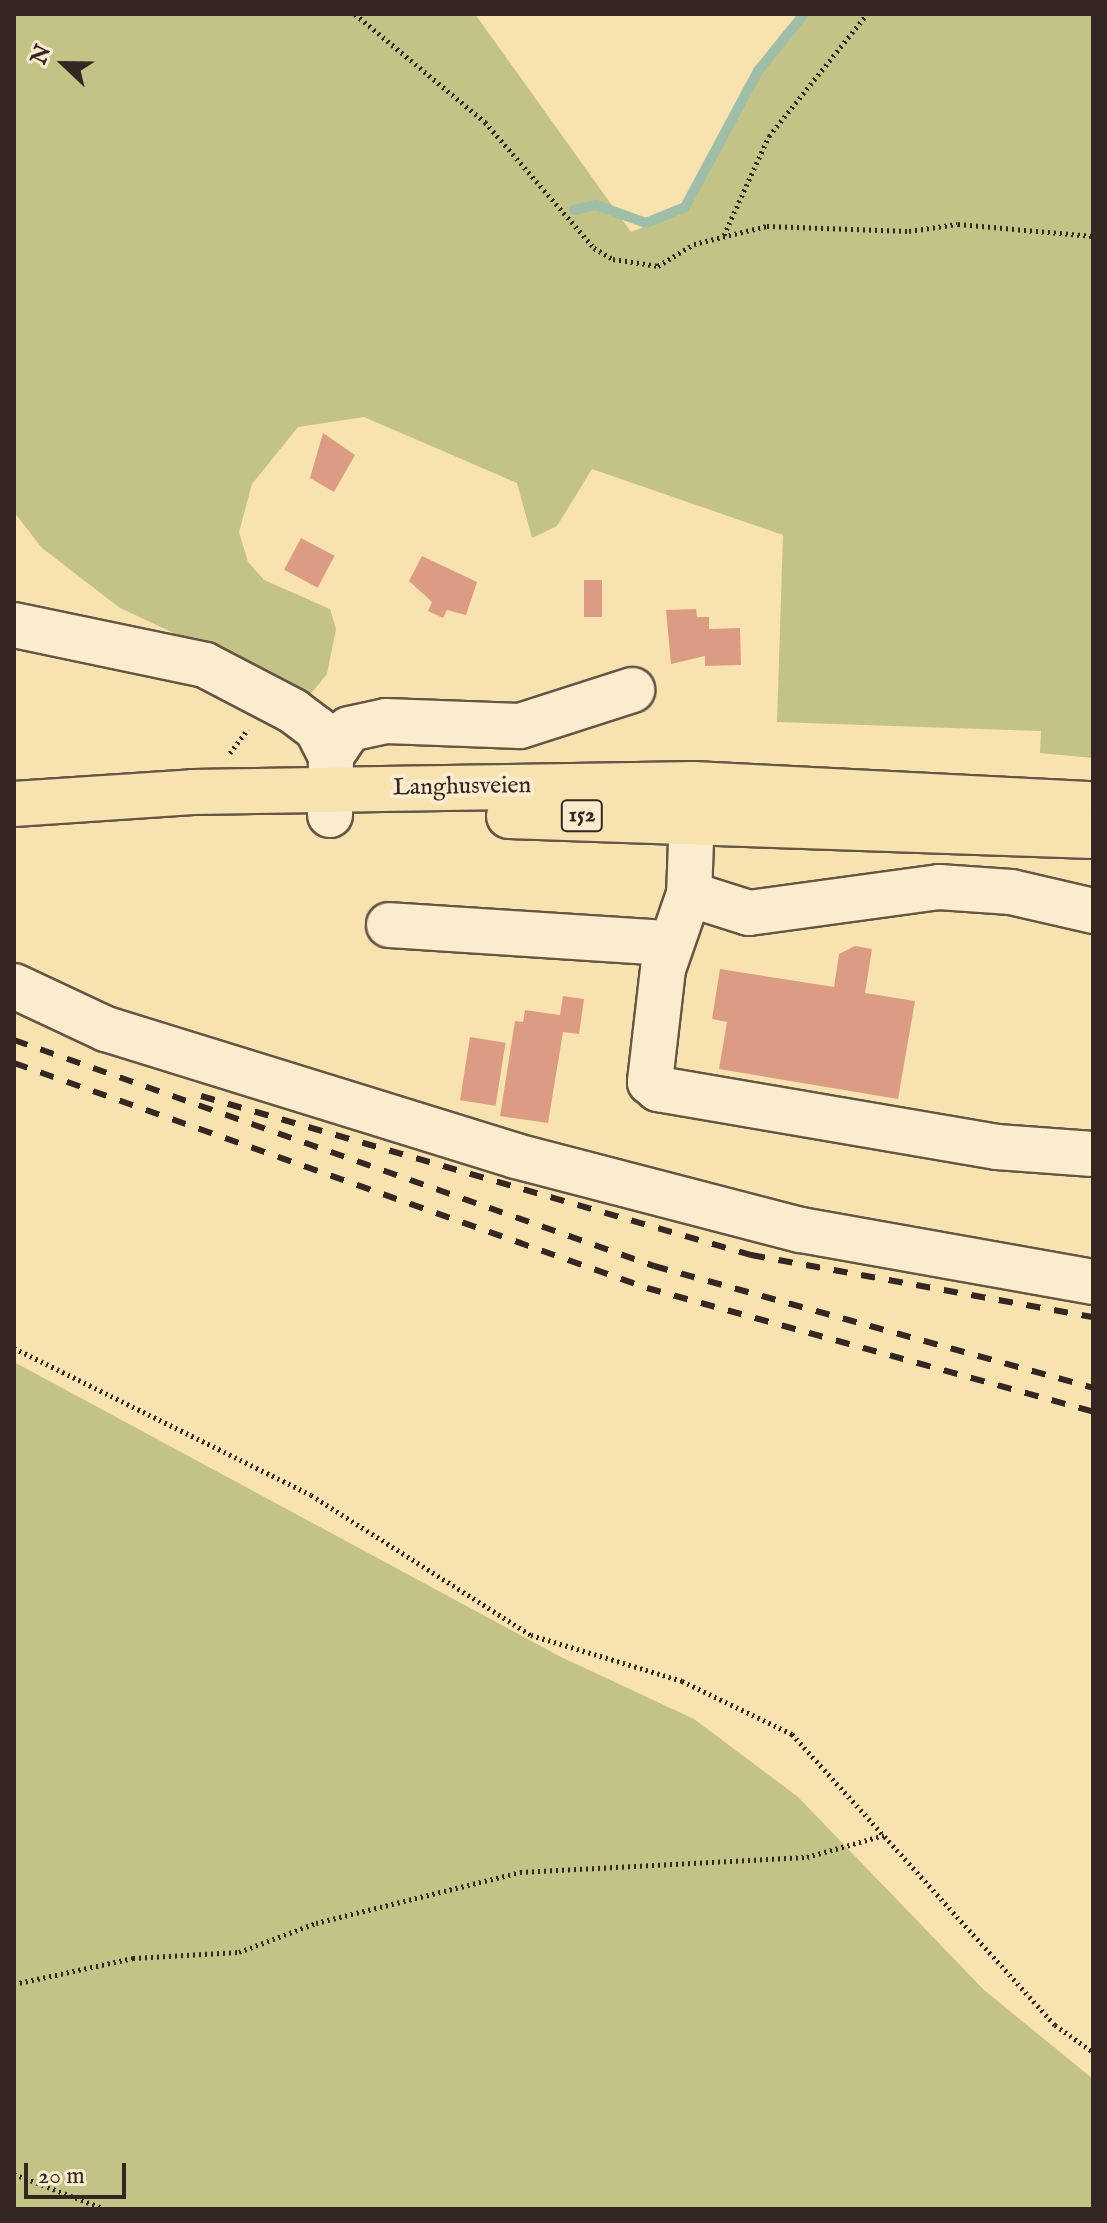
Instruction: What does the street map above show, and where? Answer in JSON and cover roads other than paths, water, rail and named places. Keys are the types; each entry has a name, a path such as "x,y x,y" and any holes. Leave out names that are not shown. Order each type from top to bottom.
{"main road":[{"name":"Langhusveien","path":"14,804 330,787 693,800 1093,804"},
{"name":"Langhusveien","path":"693,800 1093,836"}],"lane":[{"path":"14,625 205,665 293,711 317,729 330,787"},
{"path":"330,787 349,729 366,723 520,726 632,690"},
{"path":"693,800 689,894 667,943 650,1082 658,1089 997,1147 1093,1154"},
{"path":"689,894 749,913 939,887 1068,901 1093,911"},
{"path":"389,925 667,943"},
{"path":"14,986 106,1029 516,1156 801,1230 1093,1282"}],"waterway":[{"path":"574,210 596,205 646,223 685,207 758,71 804,14"}],"railway":[{"path":"14,1040 654,1266 1093,1388"},
{"path":"14,1063 647,1288 1093,1412"},
{"path":"201,1096 751,1255 1093,1317"}]}
